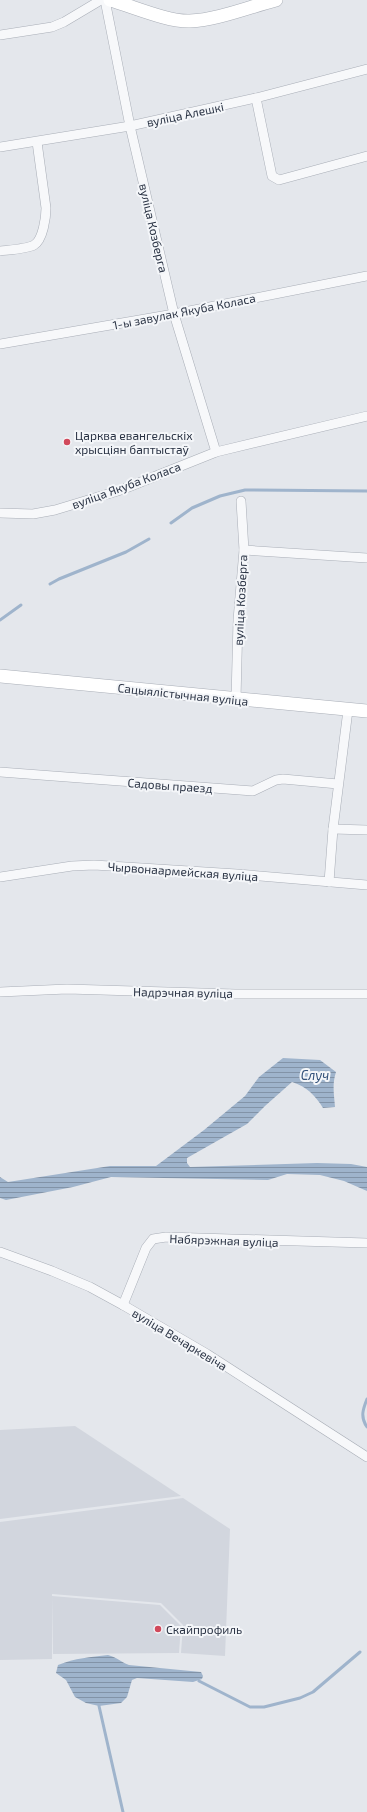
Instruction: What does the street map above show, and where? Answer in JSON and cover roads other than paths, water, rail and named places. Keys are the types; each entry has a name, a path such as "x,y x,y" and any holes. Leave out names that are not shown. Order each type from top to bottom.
{"main road":[{"path":"110,0 173,19 189,21 207,18 276,0"},
{"name":"Сацыялістычная вуліца","path":"0,676 236,700 367,711"}],"street":[{"path":"0,35 52,27 64,22 101,0"},
{"name":"вуліца Козберга","path":"105,0 130,126 174,314 216,452"},
{"name":"вуліца Алешкі","path":"0,147 130,126 256,98 367,69"},
{"path":"256,98 272,176 279,180 367,156"},
{"path":"0,251 34,246 38,242 46,218 46,208 37,142"},
{"name":"1-ы завулак Якуба Коласа","path":"0,344 174,314 367,276"},
{"name":"вуліца Якуба Коласа","path":"0,513 33,514 78,504 128,487 216,452 367,416"},
{"name":"вуліца Козберга","path":"236,700 238,620 244,550 241,501"},
{"path":"244,550 367,558"},
{"path":"330,882 333,829 348,710"},
{"name":"Садовы праезд","path":"0,772 253,791 276,780 283,779 338,784"},
{"path":"333,829 367,830"},
{"name":"Чырвонаармейская вуліца","path":"0,877 72,866 94,865 237,874 367,885"},
{"name":"Надрэчная вуліца","path":"0,992 67,989 235,994 367,994"},
{"name":"Набярэжная вуліца","path":"123,1305 146,1248 153,1239 166,1237 367,1243"},
{"name":"вуліца Вечаркевіча","path":"0,1252 90,1287 123,1305 207,1354 367,1457"}],"water":[{"name":"Случ","path":"283,1058 320,1060 336,1072 334,1085 335,1107 323,1108 310,1092 302,1086 292,1082 247,1124 187,1158 187,1163 190,1167 317,1163 351,1164 367,1167 367,1191 344,1181 320,1175 287,1174 268,1180 111,1177 73,1187 6,1200 0,1198 0,1177 8,1182 110,1166 156,1166 204,1130 245,1096 259,1077"},
{"path":"108,1655 115,1657 123,1663 129,1665 201,1672 203,1676 202,1679 193,1682 137,1678 132,1680 127,1697 121,1703 99,1706 86,1703 75,1697 66,1680 56,1673 58,1665 83,1658"}],"waterway":[{"path":"171,523 192,508 220,496 245,490 367,491"},
{"path":"50,584 126,552 149,539"},
{"path":"0,620 21,605"},
{"path":"367,1399 363,1410 363,1420 367,1427"},
{"path":"199,1681 250,1707 264,1707 300,1698 313,1692 360,1652"},
{"path":"99,1706 123,1812"}],"place":[{"name":"Царква евангельскіх хрысціян баптыстаў","path":"67,442"},
{"name":"Скайпрофиль","path":"158,1629"}]}
